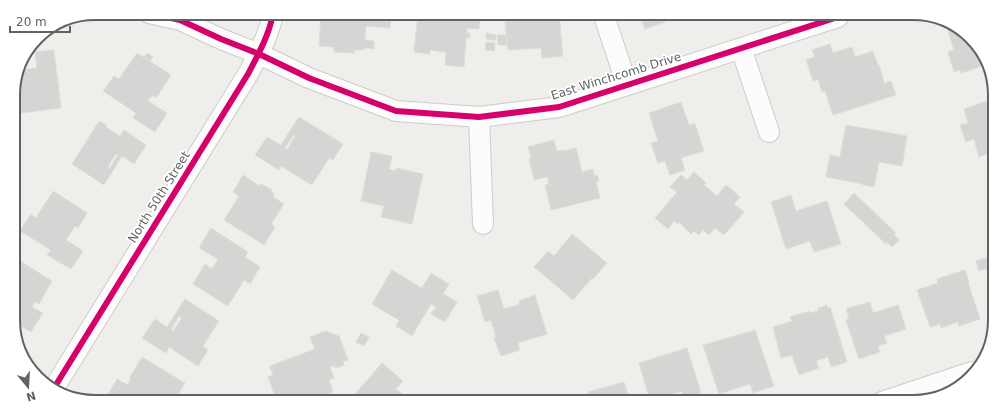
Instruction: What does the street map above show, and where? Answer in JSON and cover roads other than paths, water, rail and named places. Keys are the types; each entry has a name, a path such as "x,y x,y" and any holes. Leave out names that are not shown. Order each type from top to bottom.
{"street":[{"name":"East Winchcomb Drive","path":"180,20 259,54 309,78 396,110 479,117 559,107 829,20"},
{"name":"North 50th Street","path":"57,384 228,107 259,54 272,20"},
{"path":"605,20 627,85"},
{"path":"741,48 769,132"},
{"path":"479,117 483,224"},
{"path":"903,395 963,375"}]}
